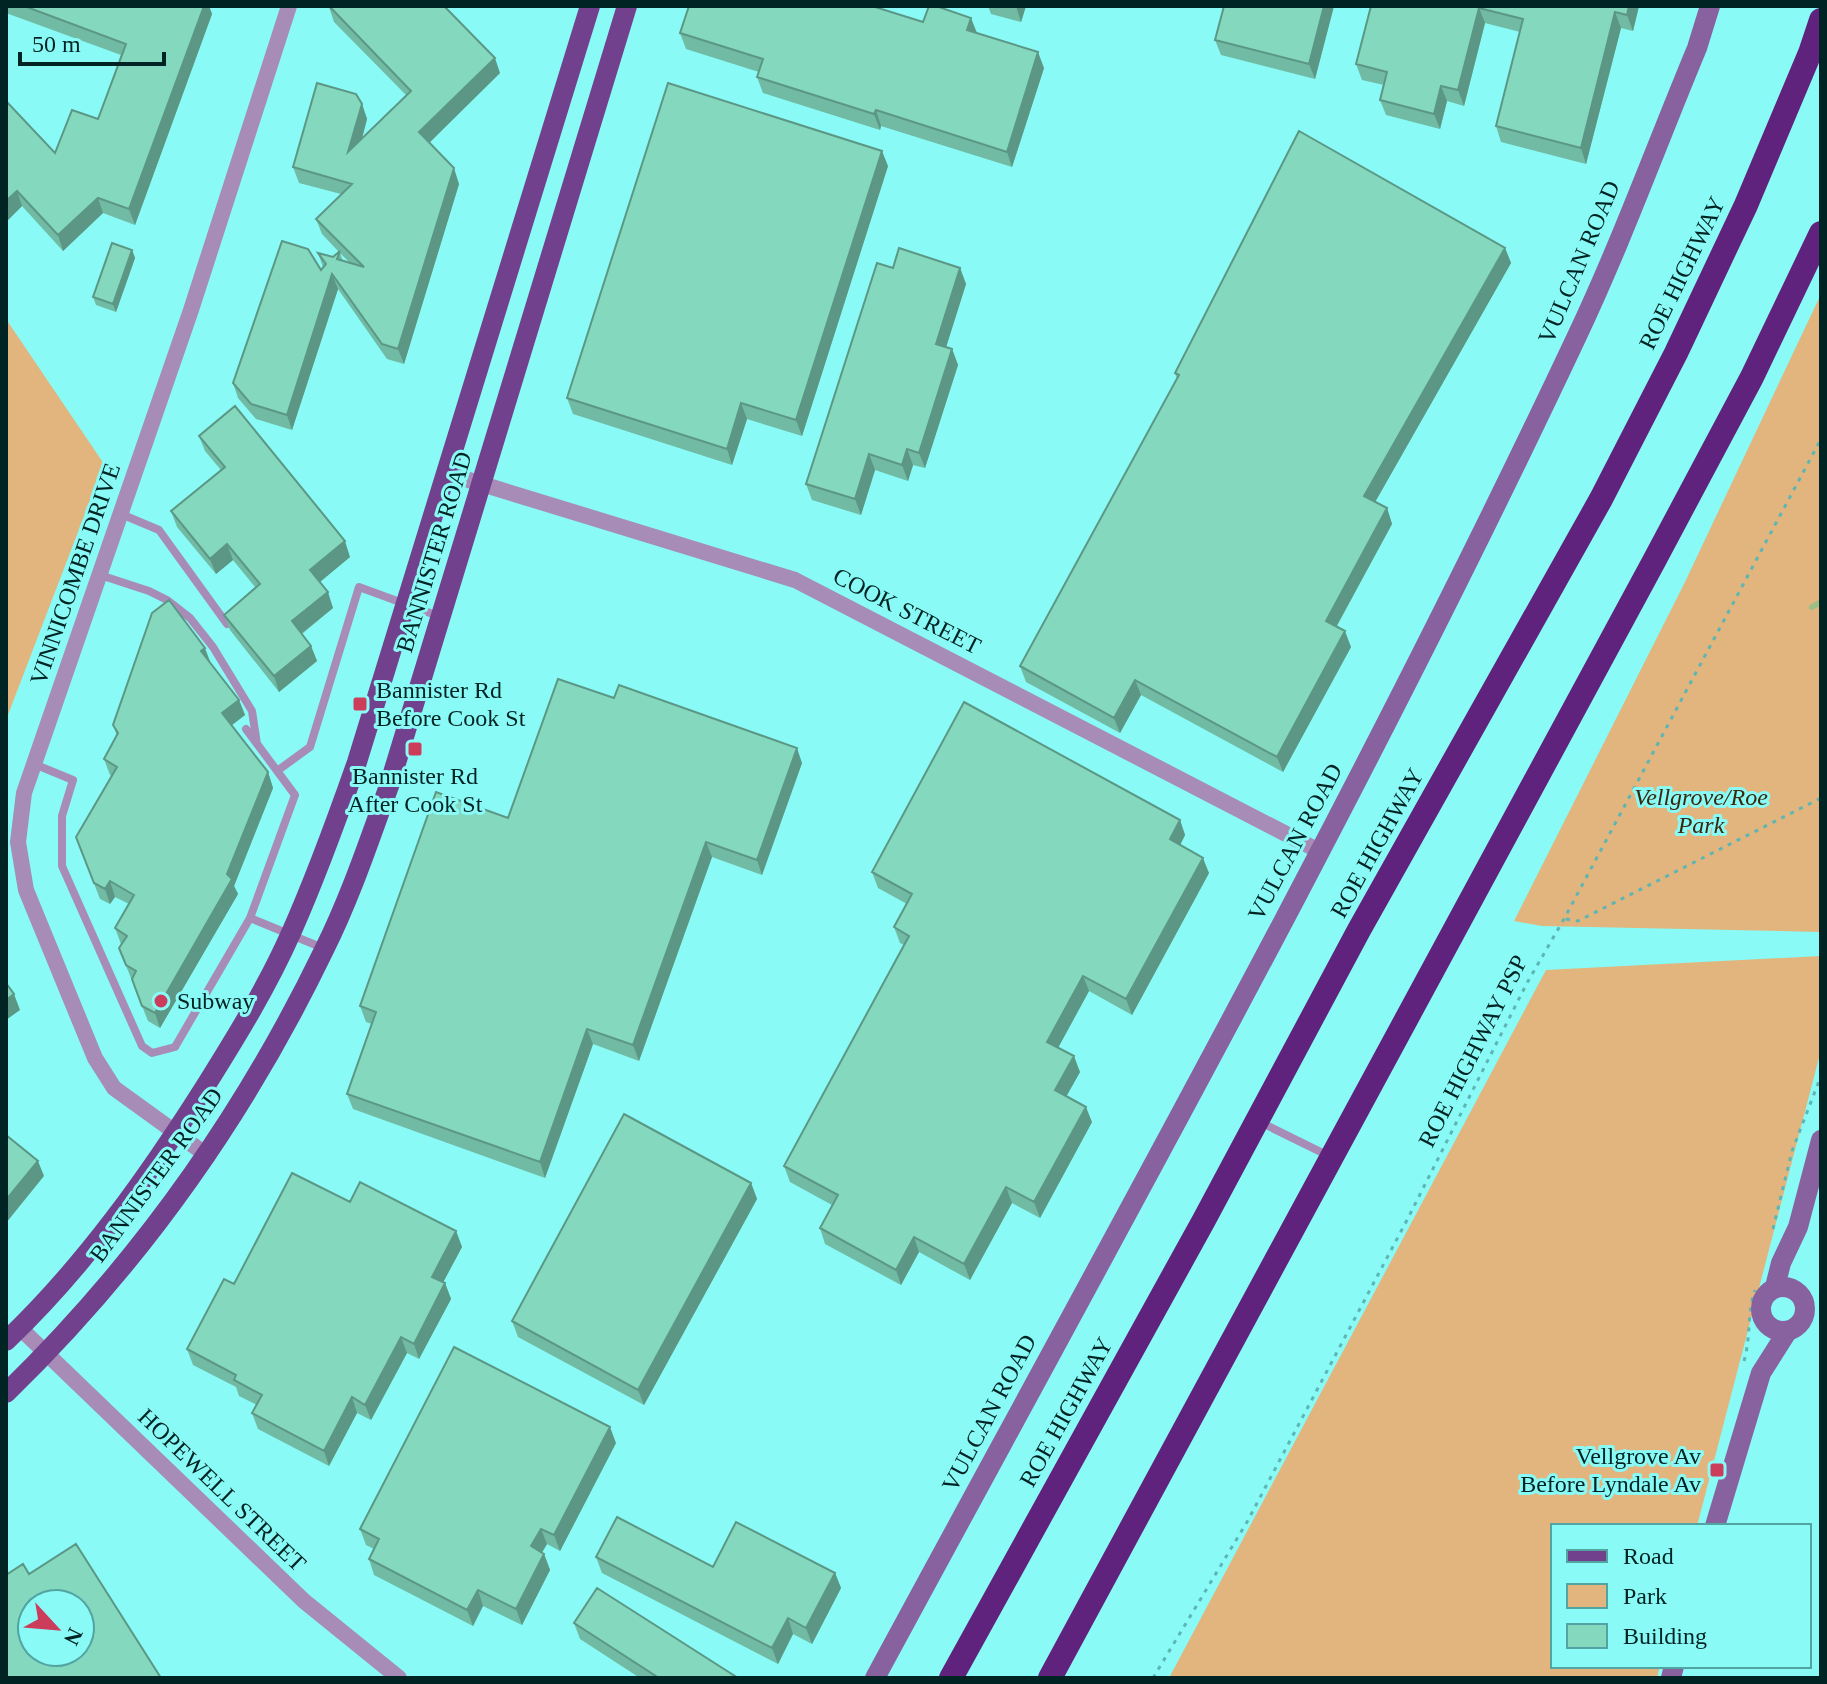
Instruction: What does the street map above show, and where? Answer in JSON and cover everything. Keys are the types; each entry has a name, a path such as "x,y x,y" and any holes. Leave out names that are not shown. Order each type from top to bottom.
{"highway":[{"name":"ROE HIGHWAY","path":"951,1678 1258,1121 1359,930 1594,513 1746,205 1821,20"},
{"path":"1050,1678 1752,377 1821,233"}],"main road":[{"name":"BANNISTER ROAD","path":"13,1335 88,1250 176,1133 237,1036 291,935 357,762 590,6"},
{"name":"BANNISTER ROAD","path":"6,1393 111,1283 208,1156 272,1051 325,949 389,786 627,6"}],"street":[{"name":"VINNICOMBE DRIVE","path":"208,1156 114,1088 95,1058 26,890 12,842 24,793 191,310 289,6"},
{"name":"VULCAN ROAD","path":"875,1678 1321,852 1426,645 1579,332 1697,48 1710,6"},
{"name":"COOK STREET","path":"446,473 795,580 1321,852"},
{"path":"1715,1524 1763,1320 1761,1303 1766,1286 1798,1227 1821,1140"},
{"path":"1751,1371 1803,1325 1808,1300 1798,1227"},
{"path":"1766,1286 1785,1286 1808,1300"},
{"path":"1763,1320 1776,1331 1803,1325"},
{"name":"HOPEWELL STREET","path":"13,1335 46,1354 304,1601 399,1678"}],"lane":[{"path":"121,514 159,530 227,624"},
{"path":"100,575 149,591 190,618 213,647 252,711 257,744"},
{"path":"277,771 310,747 359,587 442,617"},
{"path":"34,764 73,780 62,816 62,866 142,1046 152,1053 175,1047 250,918 295,795 246,729"},
{"path":"250,918 325,949"},
{"path":"1258,1121 1331,1157"}],"path":[{"name":"ROE HIGHWAY PSP","path":"1153,1678 1247,1522 1407,1220 1527,983 1821,439"},
{"path":"1564,919 1578,921 1821,798"},
{"path":"1774,1228 1792,1151 1821,1076"},
{"path":"1751,1371 1751,1300 1766,1286"}],"green space":[{"name":"Vellgrove/Roe Park","path":"1821,294 1821,932 1542,926 1514,921 1685,582"},
{"path":"6,319 104,464 6,720"},
{"path":"1821,956 1821,1050 1698,1524 1551,1524 1551,1668 1660,1668 1657,1678 1169,1678 1546,970"}],"building":[{"path":"24,6 204,6 129,209 98,198 58,235 17,191 6,201 6,101 55,153 72,110 98,119 126,44"},
{"path":"329,6 444,6 495,58 419,132 454,168 398,349 382,344 332,274 287,415 251,404 233,383 282,241 308,249 321,270 326,264 318,253 333,257 340,251 337,259 364,267 316,219 352,184 293,167 317,83 356,94 362,104 348,152 411,91"},
{"path":"689,6 872,6 923,22 929,6 936,6 971,18 967,30 1038,52 1007,152 876,110 874,114 757,77 763,59 680,33"},
{"path":"1224,6 1324,6 1309,64 1215,40"},
{"path":"1371,6 1629,6 1627,15 1615,12 1581,148 1496,126 1523,19 1479,8 1458,90 1441,86 1434,114 1380,100 1387,72 1356,64"},
{"path":"668,83 882,151 796,420 741,403 727,449 567,398"},
{"path":"1299,131 1505,248 1364,496 1387,508 1326,621 1345,631 1277,757 1135,680 1114,718 1020,666 1179,375 1175,373"},
{"path":"112,243 132,250 113,304 93,297"},
{"path":"899,248 960,268 936,344 952,349 919,453 907,449 902,465 869,454 855,499 806,484 877,263 893,268"},
{"path":"235,406 345,541 310,570 328,592 292,621 311,646 274,676 224,615 260,584 227,544 210,559 171,511 225,467 199,436"},
{"path":"169,600 205,648 201,651 239,700 222,713 268,772 227,874 232,879 155,1013 142,1006 132,979 136,971 126,965 119,948 127,936 115,928 134,895 110,881 105,889 94,883 76,837 117,767 104,759 118,733 113,725 152,613"},
{"path":"558,679 614,698 619,685 797,748 757,860 706,842 633,1045 587,1029 540,1162 347,1094 376,1012 360,1006 436,792 508,818"},
{"path":"964,702 1180,820 1170,839 1203,858 1126,999 1083,976 1047,1042 1074,1056 1055,1090 1086,1107 1034,1202 1006,1187 964,1264 914,1237 896,1270 820,1228 838,1195 784,1166 909,936 894,927 912,894 872,872"},
{"path":"6,983 14,994 6,1000"},
{"path":"624,1114 751,1183 638,1390 512,1321"},
{"path":"6,1135 38,1161 6,1200"},
{"path":"292,1173 350,1202 360,1182 456,1231 432,1277 445,1283 414,1344 401,1337 365,1405 352,1397 324,1451 252,1413 262,1395 234,1380 236,1375 187,1349 224,1279 234,1284"},
{"path":"454,1347 610,1427 554,1535 541,1529 531,1546 544,1554 516,1609 478,1590 467,1610 369,1559 379,1539 360,1529"},
{"path":"617,1517 713,1567 736,1522 835,1573 806,1628 788,1618 772,1648 596,1557"},
{"path":"76,1544 161,1678 6,1678 6,1575 23,1564 29,1574"},
{"path":"597,1588 738,1678 659,1678 574,1623"}],"waterway":[{"path":"1812,607 1821,602"}],"place":[{"name":"Bannister Rd Before Cook St","path":"360,704"},
{"name":"Bannister Rd After Cook St","path":"415,749"},
{"name":"Subway","path":"161,1001"},
{"name":"Vellgrove Av Before Lyndale Av","path":"1717,1470"}]}
